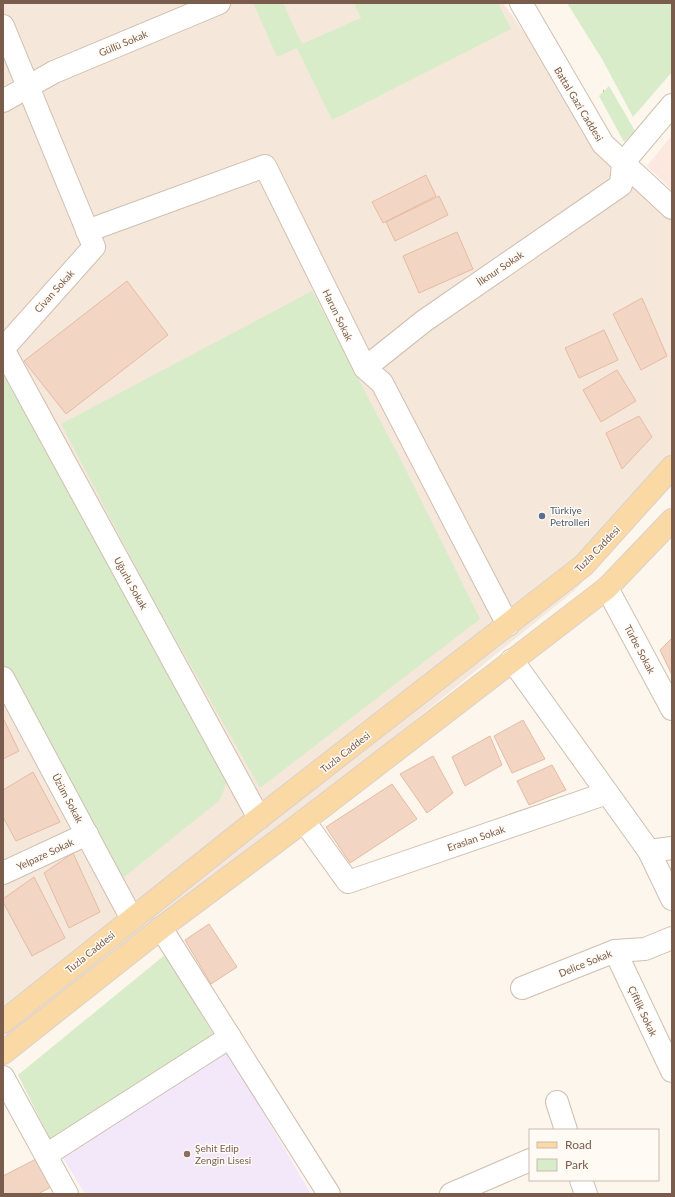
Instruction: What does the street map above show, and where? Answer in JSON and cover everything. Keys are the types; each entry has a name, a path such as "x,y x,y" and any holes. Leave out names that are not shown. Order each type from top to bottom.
{"main road":[{"name":"Tuzla Caddesi","path":"3,1022 259,818 584,566 672,467"},
{"path":"3,1053 161,928 304,821 607,588 672,520"}],"street":[{"name":"Güllü Sokak","path":"3,101 54,72 219,3"},
{"name":"Battal Gazi Caddesi","path":"521,3 603,144 672,208"},
{"path":"3,26 87,231"},
{"path":"622,163 672,105"},
{"name":"İlknur Sokak","path":"365,368 424,321 622,185 622,163"},
{"name":"Harun Sokak","path":"87,231 265,166 365,368 382,383 508,625"},
{"name":"Civan Sokak","path":"3,349 94,247 87,231"},
{"name":"Uğurlu Sokak","path":"3,349 259,818"},
{"name":"Türbe Sokak","path":"607,588 672,710"},
{"path":"512,660 650,851 672,899"},
{"name":"Üzüm Sokak","path":"3,678 132,918"},
{"name":"Eraslan Sokak","path":"304,821 348,882 608,793"},
{"name":"Yelpaze Sokak","path":"3,873 87,834"},
{"path":"650,851 672,848"},
{"path":"161,928 329,1194"},
{"name":"Delice Sokak","path":"522,988 615,951 645,949 672,938"},
{"name":"Çiftlik Sokak","path":"615,951 672,1071"},
{"path":"46,1155 230,1037"},
{"path":"3,1077 67,1194"},
{"path":"557,1102 566,1129"},
{"path":"451,1194 529,1160"},
{"path":"581,1181 586,1194"}],"shaded area":[{"path":"3,3 503,3 615,159 672,217 672,486 574,591 225,874 3,1040"},
{"path":"672,135 672,190 647,166"},
{"path":"228,1052 311,1194 85,1194 61,1155"}],"green space":[{"path":"253,3 283,3 302,44 361,18 354,3 498,3 511,29 332,120 297,48 277,57"},
{"path":"567,3 672,3 672,72 633,117 602,59"},
{"path":"609,86 635,131 624,142 599,96"},
{"path":"312,291 401,460 480,619 260,788 149,592 61,424"},
{"path":"3,363 227,781 220,800 114,885 3,669"},
{"path":"166,954 215,1037 50,1139 18,1075"}],"building":[{"path":"426,175 436,196 383,223 372,202"},
{"path":"439,196 448,215 395,241 386,222"},
{"path":"457,232 473,269 419,293 403,256"},
{"path":"127,281 168,335 66,414 24,361"},
{"path":"642,298 667,356 641,370 613,314"},
{"path":"604,330 618,360 579,378 565,348"},
{"path":"617,370 636,401 601,422 583,390"},
{"path":"639,416 652,437 622,469 606,433"},
{"path":"672,638 672,675 660,650"},
{"path":"3,718 19,751 3,759"},
{"path":"523,720 545,759 512,773 494,736"},
{"path":"490,736 502,765 465,786 452,757"},
{"path":"433,756 453,793 427,813 400,774"},
{"path":"552,765 566,790 529,805 517,781"},
{"path":"33,772 60,822 16,841 3,817 3,790"},
{"path":"392,784 417,819 350,863 326,827"},
{"path":"73,853 100,912 69,928 44,873"},
{"path":"34,877 65,938 32,956 3,902 3,899"},
{"path":"209,924 237,967 211,984 185,940"},
{"path":"36,1159 51,1187 38,1194 3,1194 3,1176"}],"place":[{"name":"Türkiye Petrolleri","path":"542,516"},
{"name":"Şehit Edip Zengin Lisesi","path":"187,1154"}]}
